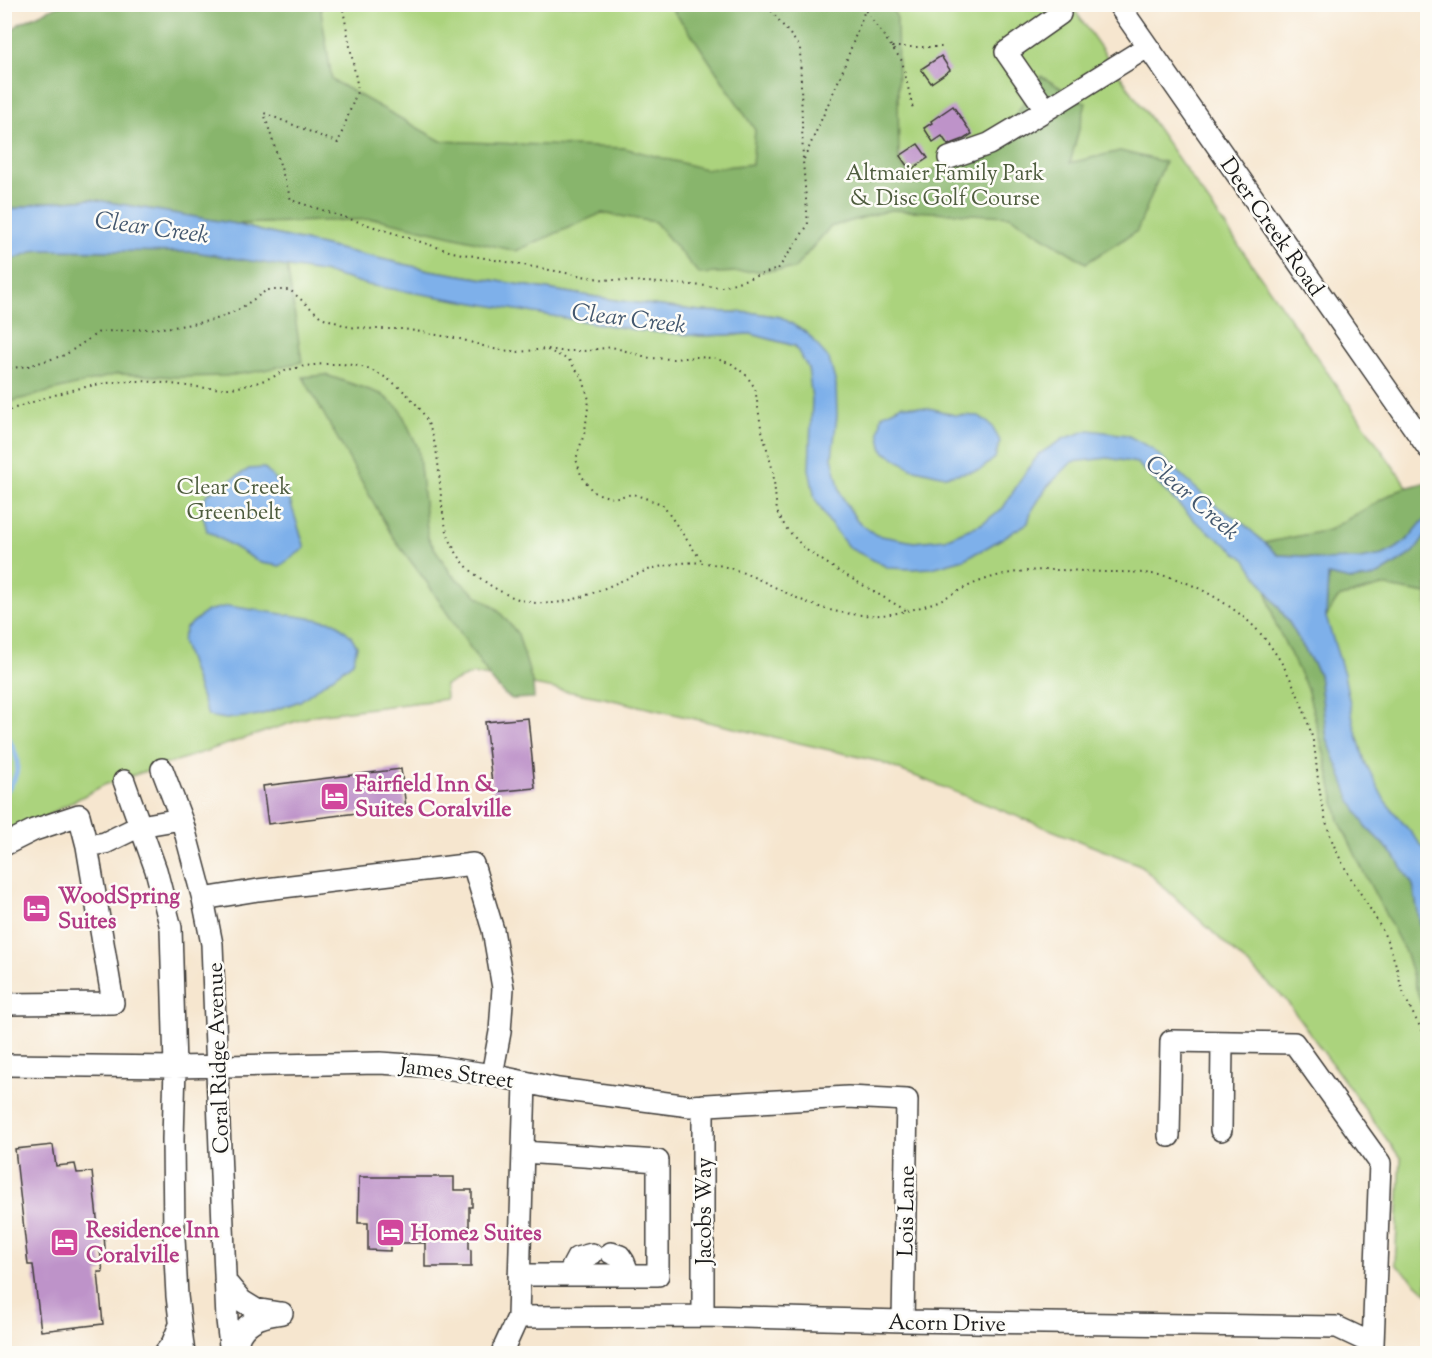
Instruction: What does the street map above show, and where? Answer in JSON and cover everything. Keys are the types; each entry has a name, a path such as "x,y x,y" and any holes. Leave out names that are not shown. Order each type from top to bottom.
{"street":[{"name":"Deer Creek Road","path":"1118,4 1428,448"},
{"path":"1046,110 1006,52 1060,14"},
{"path":"949,158 989,144 1147,47"},
{"name":"Coral Ridge Avenue","path":"162,769 181,819 203,899 212,944 225,1281 233,1353"},
{"name":"Coral Ridge Avenue","path":"124,781 156,870 171,928 175,1067 172,1139 174,1238 177,1296 184,1353"},
{"path":"4,845 34,830 80,815 96,844 113,1003 4,1004"},
{"path":"96,844 140,826 181,819"},
{"path":"96,844 150,854"},
{"path":"203,899 258,890 473,864 493,930 503,988 500,1032 492,1075"},
{"path":"1168,1136 1171,1041 1222,1042 1221,1130"},
{"name":"Acorn Drive","path":"518,1317 702,1316 1337,1327 1373,1344 1380,1163 1294,1043 1222,1042"},
{"name":"James Street","path":"4,1065 217,1067 380,1063 439,1067 558,1089 690,1106 848,1097 907,1100"},
{"path":"503,1350 518,1317 525,1082"},
{"name":"Lois Lane","path":"903,1321 907,1100"},
{"name":"Jacobs Way","path":"702,1316 703,1105"},
{"path":"519,1275 658,1275 658,1161 523,1152"},
{"path":"568,1275 577,1258 601,1254 620,1256 629,1275"},
{"path":"225,1281 242,1301 255,1309 282,1313 266,1315 251,1322 241,1334 233,1353"},
{"path":"164,1353 172,1344 180,1325"}],"path":[{"path":"342,4 357,88 338,143 264,113 291,200 452,252 599,279 722,287 778,269 808,225 803,160 800,47 766,4"},
{"path":"803,160 841,75 864,10 902,61 913,109"},
{"path":"892,47 943,47"},
{"path":"4,369 28,366 64,355 99,332 174,327 214,320 238,310 267,290 290,290 321,317 349,327 404,329 460,339 492,349 519,352 545,349 584,351 612,347 650,358 714,358 732,364 746,375 755,388 761,427 773,471 777,512 786,528 805,549 907,612"},
{"path":"545,349 569,360 583,379 589,400 585,431 576,459 581,475 593,492 612,498 633,494 662,504 703,563"},
{"path":"4,412 93,385 131,381 207,388 236,387 259,382 292,368 335,363 359,366 385,376 406,393 423,412 434,438 443,517 458,556 476,576 496,590 536,603 578,598 656,567 687,562 736,569 833,612 868,616 907,612 938,601 978,582 1002,574 1035,569 1139,573 1169,577 1207,591 1241,614 1266,639 1286,671 1302,708 1313,742 1323,813 1334,846 1381,928 1394,959 1409,1007 1428,1040"}],"green space":[{"name":"Altmaier Family Park & Disc Golf Course","path":"59,5 320,5 332,80 441,141 624,148 705,169 752,164 755,130 694,38 669,5 890,5 897,18 899,164 917,177 998,142 1041,76 1086,103 1070,163 1120,151 1165,162 1137,231 1086,263 1010,216 890,210 830,227 794,269 699,274 655,222 602,213 516,251 378,219 236,224 91,199 40,203 5,211 4,37 19,24"},
{"name":"Clear Creek Greenbelt","path":"79,5 1071,5 1427,515 1427,1293 1395,1264 1401,1159 1285,999 1140,865 877,761 604,698 473,674 445,685 446,699 315,715 104,785 5,838 5,251 288,274 287,266 701,336 751,334 795,346 808,368 828,359 781,317 755,313 700,311 621,301 429,270 236,224 282,222"},
{"path":"37,250 195,252 287,266 302,362 225,376 178,377 118,374 5,403 5,262"},
{"path":"326,375 381,394 400,409 418,448 428,538 451,574 497,609 518,634 533,685 534,698 512,699 504,694 490,678 428,584 394,539 303,377"},
{"path":"1427,482 1427,519 1408,539 1383,555 1360,559 1319,560 1278,555 1264,543 1329,530 1398,490"},
{"path":"1426,534 1427,594 1382,586 1338,598 1326,617 1328,575 1351,580 1380,574 1414,552"},
{"path":"1266,589 1290,624 1319,674 1327,738 1366,827 1394,855 1413,885 1427,961 1427,1017 1406,954 1339,820 1307,688 1275,623"}],"water":[{"name":"Clear Creek","path":"91,199 236,224 429,270 621,301 700,311 755,313 781,317 807,333 829,359 836,384 837,416 832,457 841,495 857,521 876,535 914,542 945,539 981,524 1003,508 1039,454 1063,439 1089,430 1127,435 1151,448 1211,502 1245,525 1278,555 1319,560 1360,559 1383,555 1408,539 1427,519 1427,534 1414,552 1380,574 1370,578 1351,580 1328,575 1326,617 1344,674 1354,724 1365,762 1385,801 1427,852 1427,961 1413,885 1394,855 1366,827 1351,801 1327,738 1319,674 1290,624 1246,560 1196,522 1137,463 1108,458 1072,462 1047,487 1031,512 1028,523 986,548 964,559 932,568 889,568 849,548 815,499 809,469 812,399 808,368 795,346 751,334 701,336 642,331 368,285 327,273 195,252 37,250 5,262 5,211 40,203"},
{"path":"902,405 933,409 954,415 979,416 991,425 1000,441 995,458 980,470 945,476 911,468 883,451 879,432 882,415"},
{"path":"264,468 287,492 305,548 280,566 261,563 207,531 201,507 207,494 249,469"},
{"path":"228,606 335,622 351,636 357,646 353,662 300,701 260,715 226,719 208,716 182,641 186,628 207,611"}],"building":[{"path":"941,56 950,70 931,83 921,69"},
{"path":"953,106 972,134 948,145 942,136 933,142 924,128"},
{"path":"918,144 928,158 910,170 900,156"},
{"path":"528,718 535,788 493,792 485,722"},
{"name":"Fairfield Inn & Suites Coralville","path":"401,769 406,807 268,824 263,786"},
{"name":"Residence Inn Coralville","path":"53,1145 56,1166 75,1164 77,1173 92,1172 99,1236 104,1235 105,1249 100,1250 103,1272 98,1272 103,1324 41,1331 33,1265 28,1265 15,1149"},
{"name":"Home2 Suites","path":"359,1177 454,1177 454,1190 472,1190 472,1207 469,1207 471,1267 425,1267 425,1243 390,1243 390,1251 368,1250 368,1223 358,1223"}],"waterway":[{"path":"4,733 13,748 17,764 14,779 4,794"}],"place":[{"name":"Fairfield Inn & Suites Coralville","path":"334,796"},
{"name":"WoodSpring Suites","path":"37,908"},
{"name":"Home2 Suites","path":"390,1232"},
{"name":"Residence Inn Coralville","path":"65,1242"}]}
